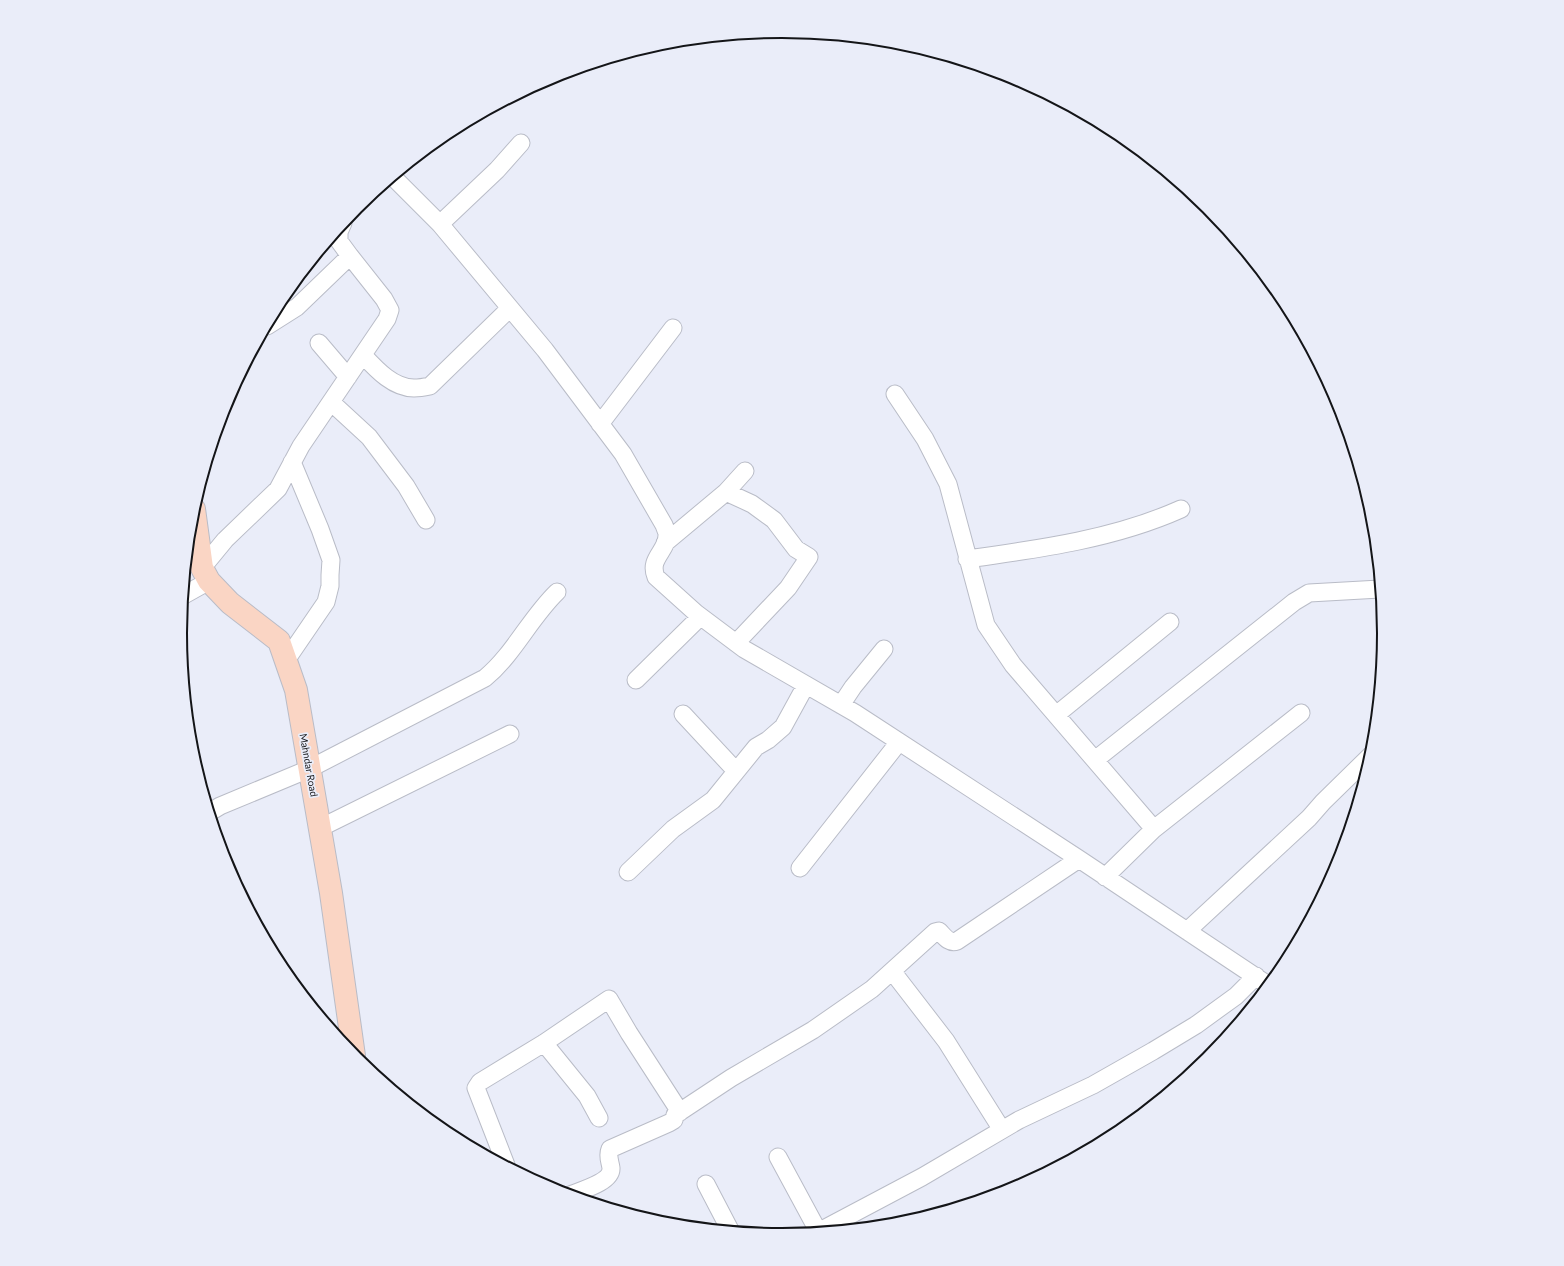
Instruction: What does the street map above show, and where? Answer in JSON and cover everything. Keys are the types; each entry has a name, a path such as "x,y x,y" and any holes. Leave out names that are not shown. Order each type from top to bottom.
{"street":[{"path":"440,224 497,170 521,143"},
{"path":"397,181 440,224 546,350 623,454 664,525 667,535 665,543 654,563 653,570 656,577 700,617 736,643 841,705 899,742 1079,859 1262,981 1236,996 1196,1025 1093,1085 1018,1120 922,1177 828,1226"},
{"path":"188,591 205,575 225,540 278,490 302,446 387,319 390,310 384,299 350,256 340,241 339,236"},
{"path":"276,320 296,307 350,256"},
{"path":"363,355 379,371 400,385 414,388 430,386 510,309"},
{"path":"600,424 672,328"},
{"path":"319,342 348,377"},
{"path":"895,394 925,439 948,484 986,625 1013,665 1154,828"},
{"path":"331,402 370,437 406,486 426,520"},
{"path":"285,662 326,602 330,586 331,560 320,529 292,462"},
{"path":"665,543 726,492 745,471"},
{"path":"726,492 752,504 774,520 796,548 809,557 788,588 753,623 736,643"},
{"path":"967,559 1032,550 1123,530 1181,509"},
{"path":"197,525 205,575"},
{"name":"Mahndar Road","path":"205,575 230,603 279,641 285,662 296,690 331,893 352,1044"},
{"path":"1095,760 1294,602 1309,593 1376,589"},
{"path":"214,809 309,769 484,678 502,661 535,616 557,592"},
{"path":"636,680 700,617"},
{"path":"1056,715 1170,622"},
{"path":"841,705 853,687 884,650"},
{"path":"628,872 677,826 713,800 756,747 768,740 783,727 806,685"},
{"path":"1105,877 1154,828 1301,713"},
{"path":"683,714 736,771"},
{"path":"320,828 510,734"},
{"path":"800,868 899,742"},
{"path":"1188,931 1309,818 1363,763"},
{"path":"578,1192 603,1181 609,1176 611,1169 608,1154 610,1149 669,1123 674,1120 675,1115 731,1078 813,1030 872,989 935,932 939,931 950,942 953,943 957,941 1079,859"},
{"path":"892,971 946,1040 1002,1130"},
{"path":"504,1159 476,1088 480,1082 544,1043 609,999 680,1112"},
{"path":"544,1043 586,1096 599,1118"},
{"path":"778,1158 817,1227"},
{"path":"706,1184 728,1225"}]}
